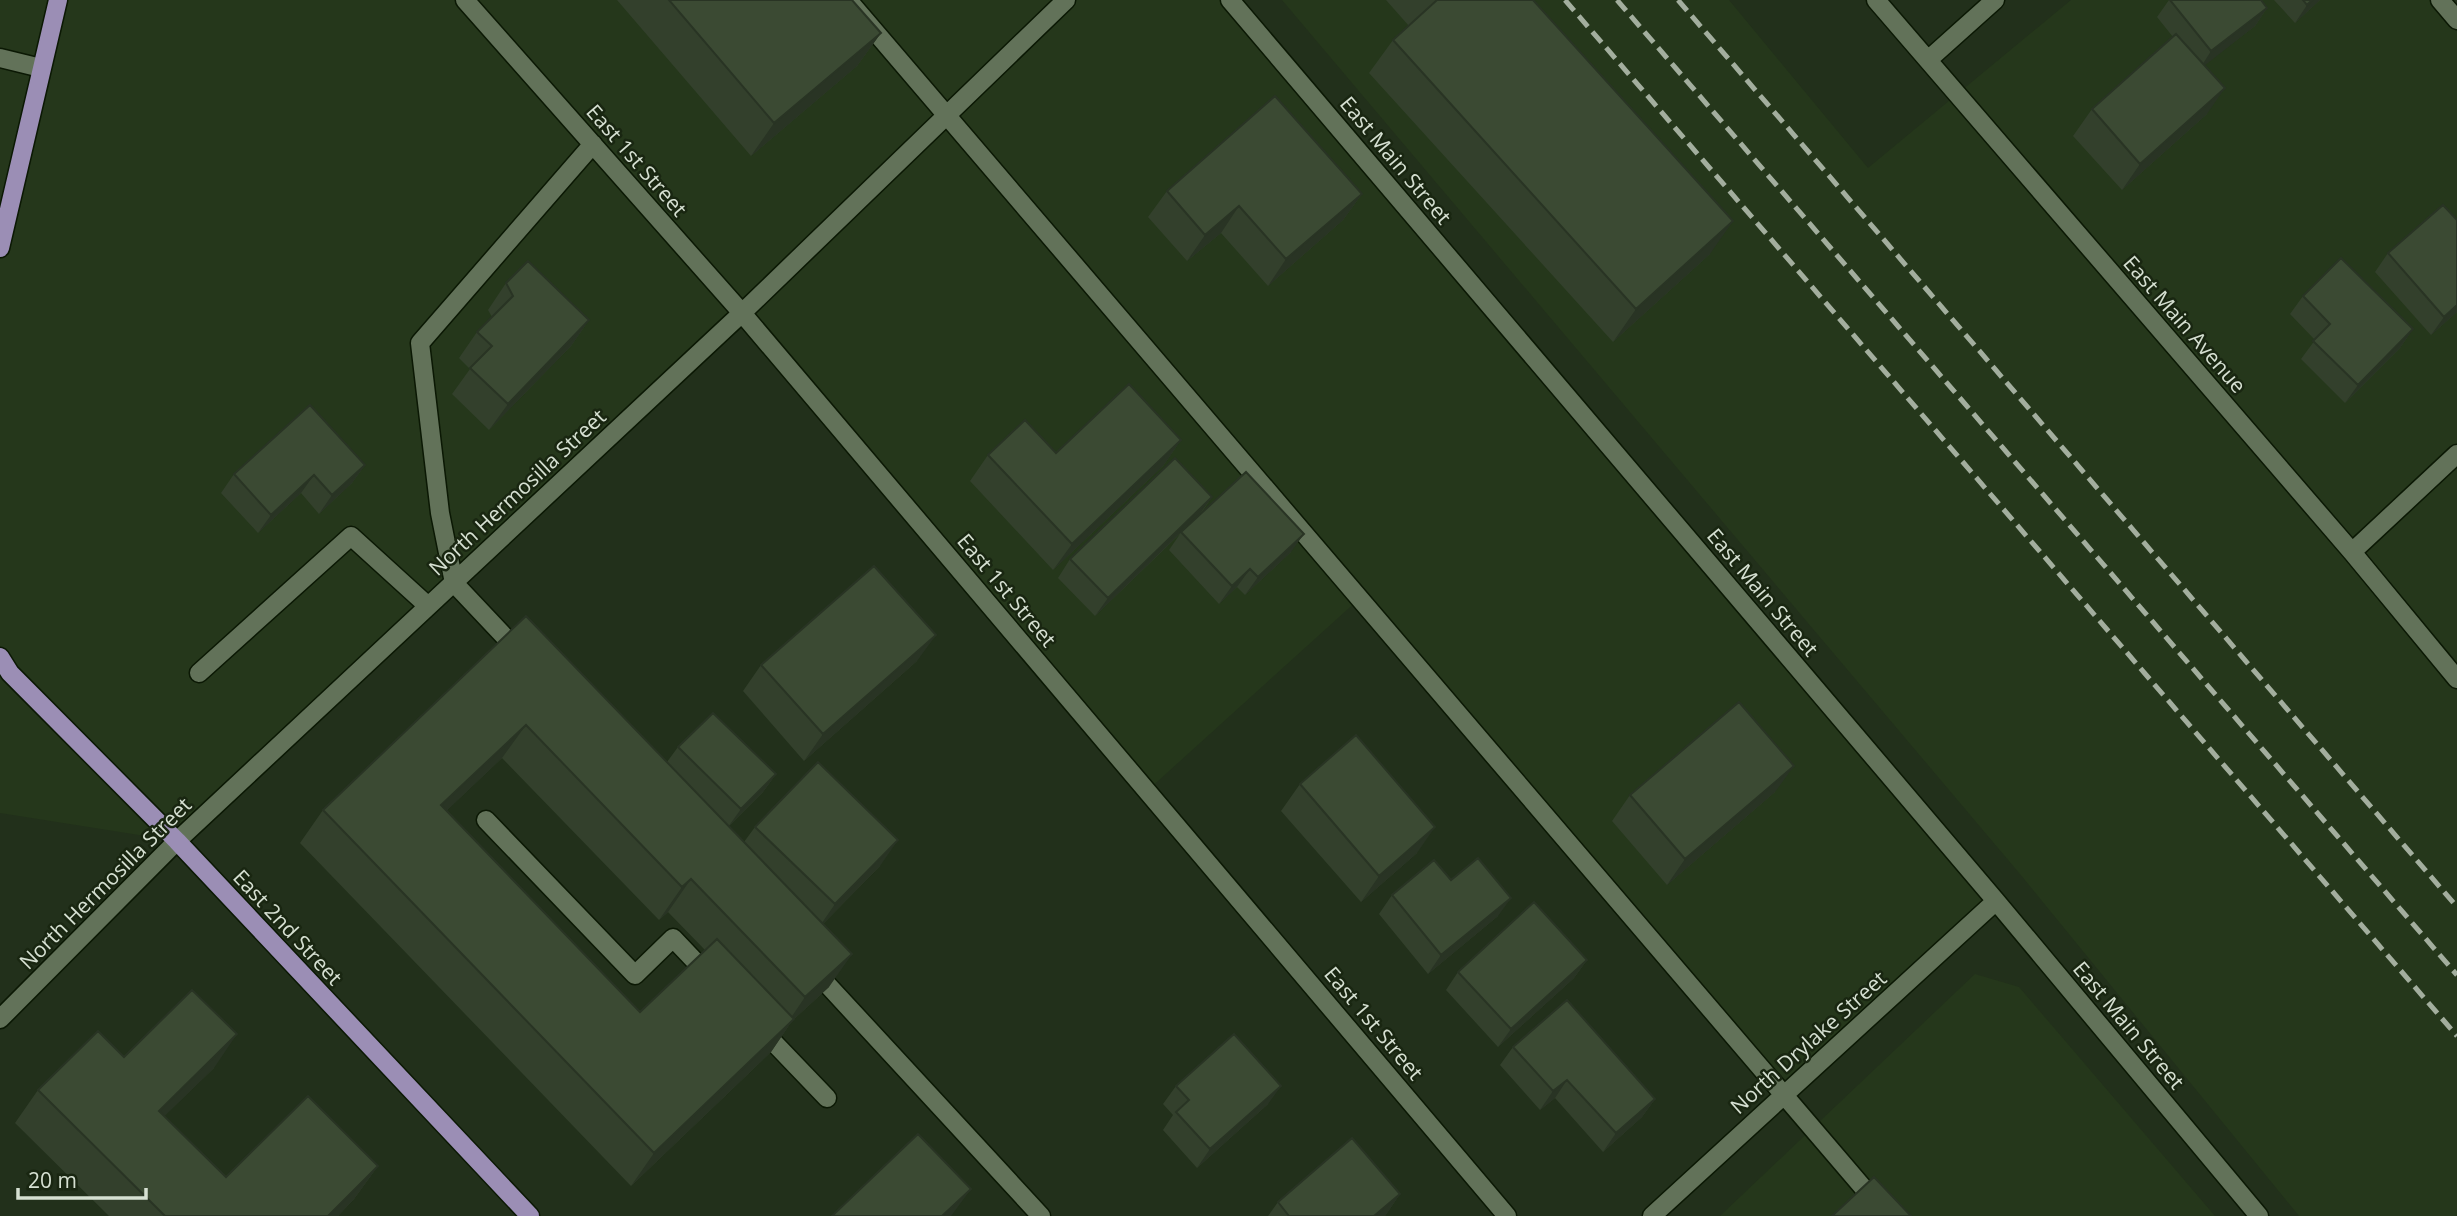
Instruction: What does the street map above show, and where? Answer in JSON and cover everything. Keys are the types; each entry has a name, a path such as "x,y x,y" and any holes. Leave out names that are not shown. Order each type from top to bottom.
{"main road":[{"path":"0,248 58,0"},
{"name":"East 2nd Street","path":"0,657 9,673 177,841 530,1216"}],"street":[{"name":"East 1st Street","path":"465,0 742,313 1507,1216"},
{"path":"848,0 1881,1208"},
{"name":"North Hermosilla Street","path":"0,1019 177,841 742,313 1066,0"},
{"name":"East Main Street","path":"1230,0 1996,901 2259,1216"},
{"name":"East Main Avenue","path":"1876,0 2352,552 2457,679"},
{"path":"1928,60 1994,0"},
{"path":"2440,0 2457,20"},
{"path":"0,58 41,68"},
{"path":"530,664 454,583 440,513 420,342 593,144"},
{"path":"2352,552 2457,454"},
{"path":"199,673 351,536 428,606"},
{"path":"486,820 635,975 673,938 721,988"},
{"name":"North Drylake Street","path":"1651,1216 1996,901"},
{"path":"806,961 1041,1216"},
{"path":"750,1018 827,1098"}],"shaded area":[{"path":"0,0 1230,0 1996,901 1784,1096 1359,599 1147,791 742,313 177,841 0,813"},
{"path":"1282,0 1729,0 1868,168 2071,0 2440,0 2457,20 2457,1216 2299,1216 2020,874"},
{"path":"1975,974 2019,987 2215,1216 1720,1216"}],"building":[{"path":"669,0 852,0 881,33 774,123"},
{"path":"1437,0 1533,0 1733,221 1636,309 1393,40"},
{"path":"2170,0 2261,0 2267,8 2211,51"},
{"path":"2176,34 2225,88 2140,164 2092,109"},
{"path":"1275,96 1362,194 1286,259 1239,206 1205,235 1167,191"},
{"path":"2443,205 2457,220 2457,305 2444,317 2388,253"},
{"path":"2341,258 2413,329 2358,385 2313,341 2330,324 2303,296"},
{"path":"528,261 589,320 508,404 470,368 492,346 477,332 513,296 506,283"},
{"path":"1129,384 1181,440 1072,544 988,455 1025,420 1056,453"},
{"path":"310,405 365,465 332,495 314,475 271,515 234,474"},
{"path":"1175,458 1212,497 1108,598 1070,559"},
{"path":"1246,472 1304,534 1258,577 1250,569 1232,586 1181,532"},
{"path":"874,566 936,635 823,734 761,665"},
{"path":"526,616 852,954 805,997 691,879 682,887 526,725 441,805 640,1012 717,939 794,1019 654,1153 323,810"},
{"path":"1739,702 1794,766 1685,859 1630,795"},
{"path":"713,713 776,774 741,809 678,747"},
{"path":"1356,735 1435,827 1379,876 1300,784"},
{"path":"818,762 898,840 835,904 755,827"},
{"path":"1478,858 1511,898 1441,955 1392,895 1434,860 1451,880"},
{"path":"1534,902 1587,960 1511,1029 1458,972"},
{"path":"192,990 237,1034 159,1111 226,1177 308,1096 378,1166 328,1216 165,1216 38,1090 98,1031 124,1057"},
{"path":"1567,1000 1655,1099 1616,1133 1567,1080 1553,1091 1513,1047"},
{"path":"1234,1034 1281,1086 1210,1149 1176,1112 1189,1100 1176,1086"},
{"path":"918,1134 971,1189 942,1216 832,1216"},
{"path":"1352,1138 1400,1194 1374,1216 1289,1216 1278,1202"},
{"path":"1874,1177 1911,1216 1832,1216"}],"railway":[{"path":"1565,0 2457,1036"},
{"path":"1617,0 2457,975"},
{"path":"1678,0 2457,907"}]}
